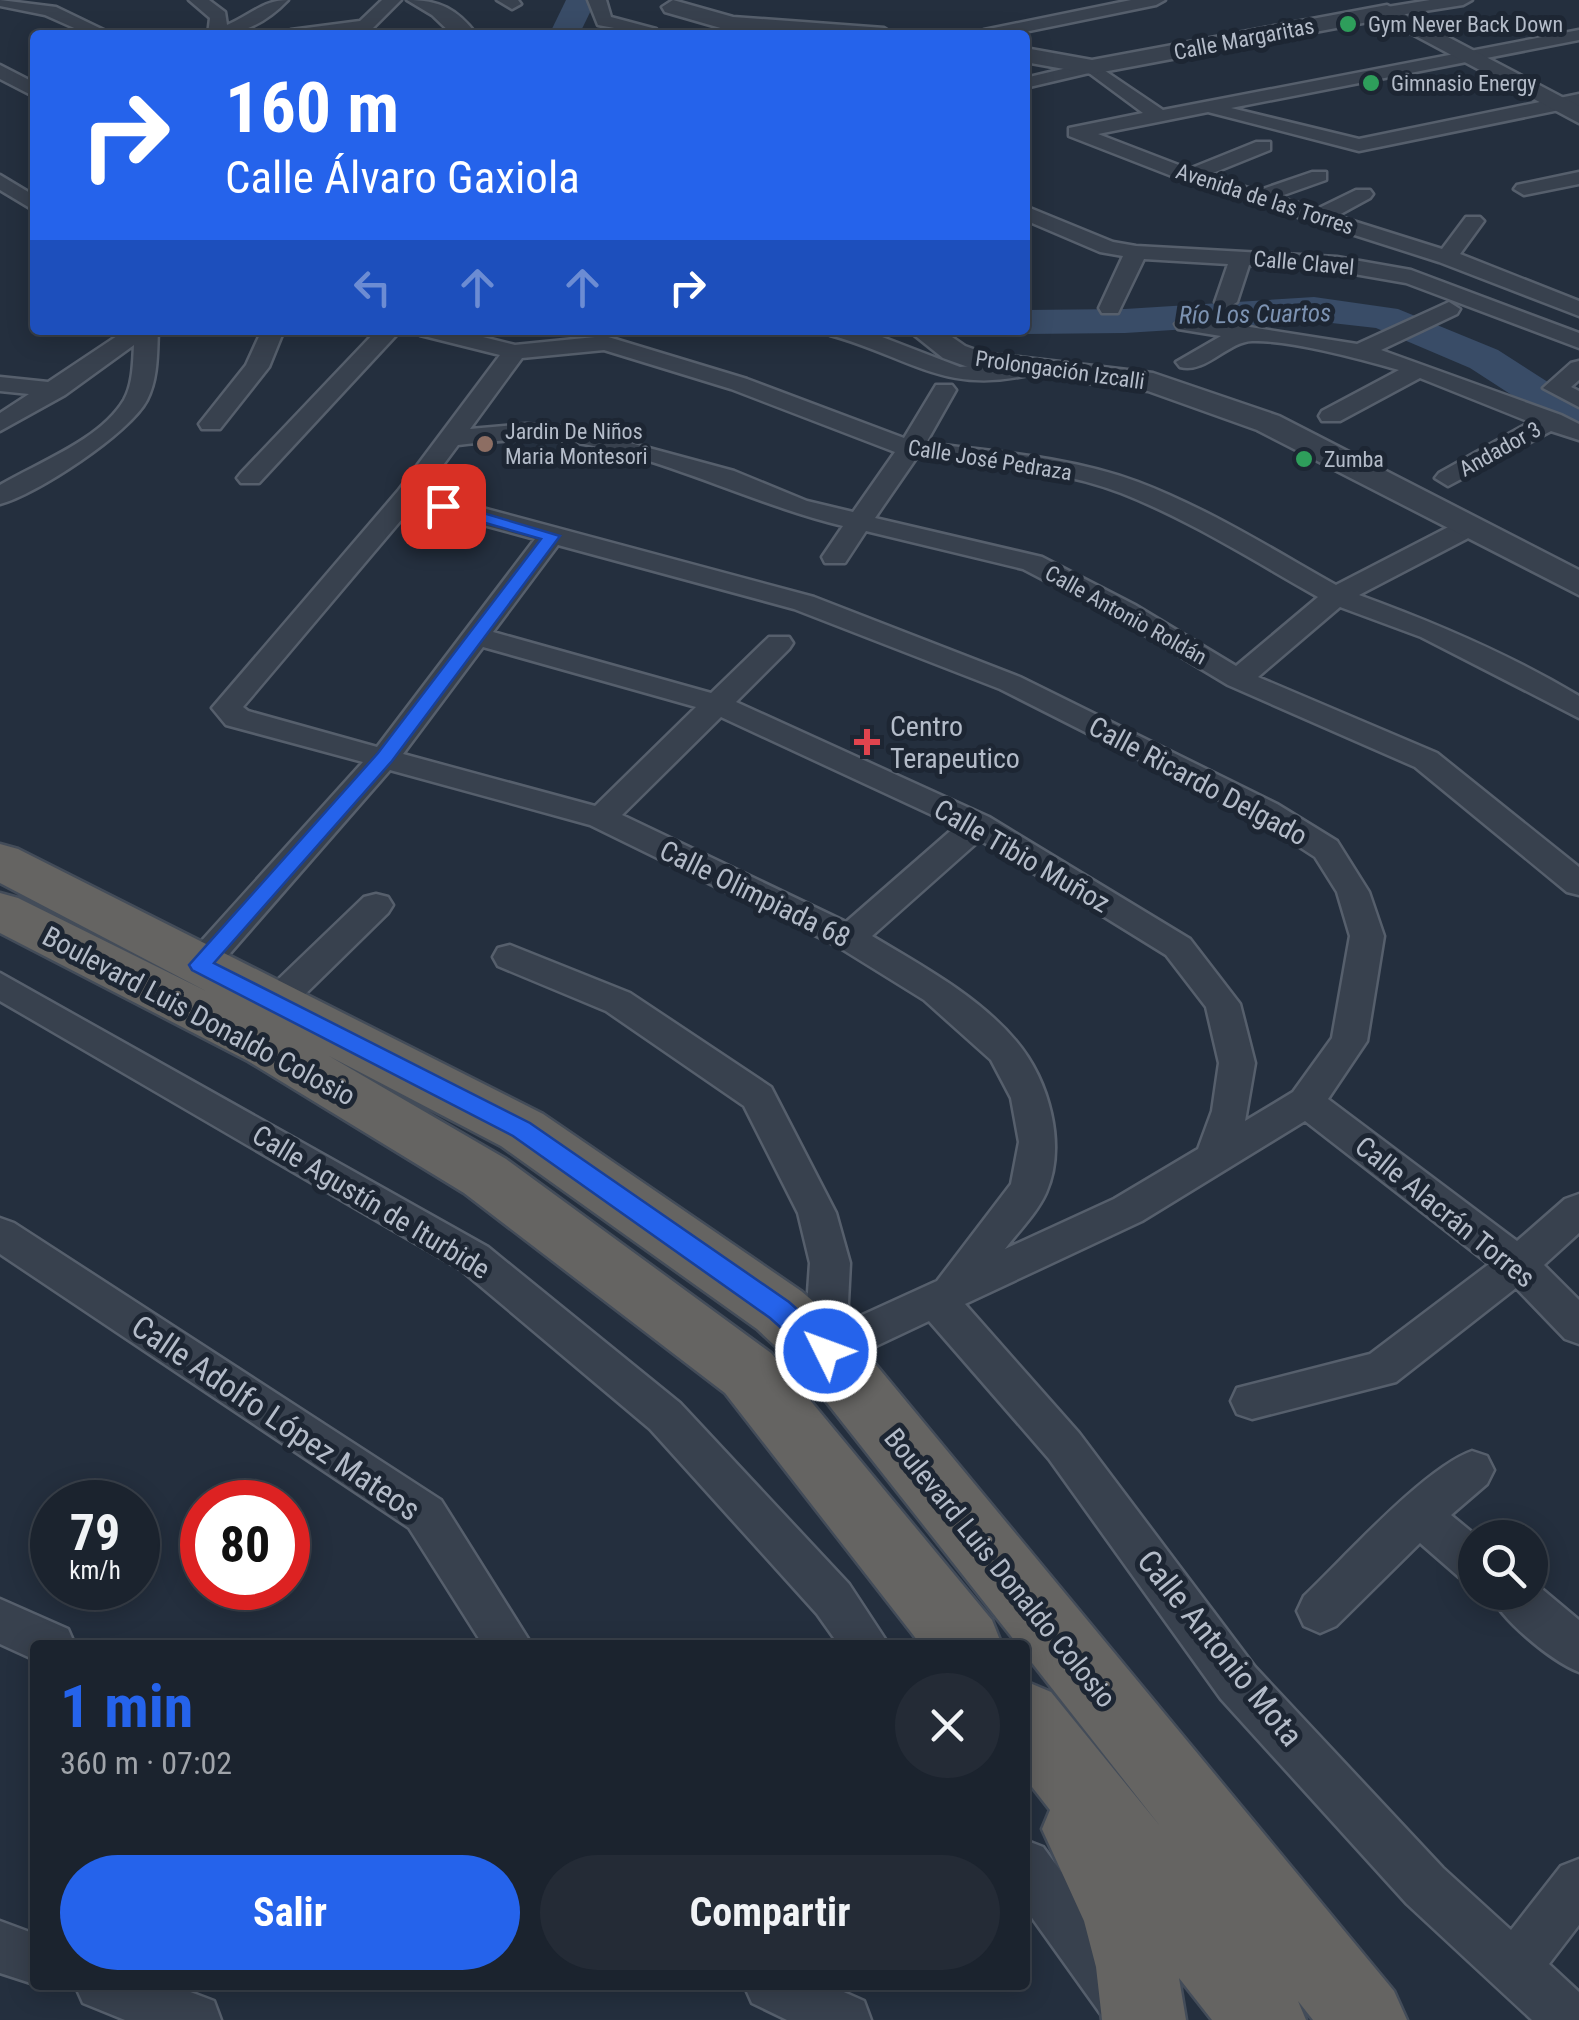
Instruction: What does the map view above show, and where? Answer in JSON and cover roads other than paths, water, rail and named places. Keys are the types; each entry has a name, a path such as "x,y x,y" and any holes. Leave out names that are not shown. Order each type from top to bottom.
{"highway":[{"name":"Boulevard Luis Donaldo Colosio","path":"0,861 522,1130 779,1310 826,1351 1365,2020"},
{"name":"Boulevard Luis Donaldo Colosio","path":"0,911 268,1046 485,1176 748,1373 962,1640"},
{"path":"1030,1728 1264,2020"},
{"path":"1030,1731 1116,1894 1140,1966 1141,2020"}],"street":[{"path":"198,0 220,16 218,30"},
{"path":"229,30 254,20 279,0"},
{"path":"368,30 392,0"},
{"path":"418,0 440,10 461,30"},
{"path":"598,0 604,21 638,30"},
{"path":"1009,30 1156,0"},
{"name":"Calle Margaritas","path":"1036,56 1092,67 1463,0"},
{"path":"0,1 50,12 93,30"},
{"path":"647,30 677,4 731,24 802,30"},
{"path":"1388,12 1572,107"},
{"name":"Avenida de las Torres","path":"1579,35 1076,132 1189,176 1447,258 1579,309"},
{"path":"1030,83 1092,67 1158,115"},
{"path":"0,71 30,88"},
{"path":"1206,107 1360,145 1572,107"},
{"path":"1189,176 1263,146"},
{"path":"1259,197 1319,176"},
{"path":"1524,188 1579,178"},
{"path":"0,181 30,202"},
{"path":"1548,184 1579,203"},
{"path":"1320,216 1363,194"},
{"name":"Calle Clavel","path":"1030,214 1108,247 1136,252 1337,264 1411,277 1579,341"},
{"path":"1447,258 1473,220"},
{"path":"1110,308 1136,252"},
{"path":"1226,302 1241,258"},
{"path":"1360,350 1441,312"},
{"path":"1186,324 1360,350 1579,433"},
{"path":"1188,362 1246,333"},
{"path":"0,424 137,335"},
{"path":"0,496 102,434 133,405 142,373 144,335"},
{"path":"211,424 257,367 271,335"},
{"path":"250,478 385,335"},
{"name":"Calle José Pedraza","path":"448,335 515,352 605,344 739,384 910,449 1049,466 1128,487 1210,525 1336,596 1431,631 1516,672 1579,709"},
{"path":"861,335 954,373 990,374 1024,369"},
{"name":"Prolongación Izcalli","path":"930,335 954,352 979,361 1153,382 1252,417 1579,584"},
{"path":"407,496 515,352"},
{"path":"1579,368 1555,388 1579,400"},
{"path":"1330,416 1418,369"},
{"path":"0,384 56,390"},
{"path":"836,558 910,449 944,390"},
{"name":"Andador 3","path":"1448,478 1552,420"},
{"name":"Calle Antonio Roldán","path":"448,438 526,431 575,435 725,476 798,507 1032,563 1125,611 1238,678 1426,760 1579,884"},
{"name":"Calle Ricardo Delgado","path":"407,496 804,603 1010,684 1266,812 1326,849 1353,892 1367,936 1349,1041 1306,1102 1128,1210 826,1351"},
{"name":"Calle Olimpiada 68","path":"407,496 227,708 237,718 600,818 850,938 936,991 1004,1051 1029,1098 1038,1142 1030,1190 942,1294"},
{"path":"1238,678 1336,596 1467,528"},
{"path":"200,965 385,757 551,536"},
{"name":"Calle Tibio Muñoz","path":"476,636 715,703 978,824 1178,948 1223,1004 1237,1062 1230,1110 1214,1158"},
{"path":"600,818 780,644"},
{"path":"850,938 978,824"},
{"path":"276,1002 376,904"},
{"path":"510,957 618,1002 758,1097 818,1213 830,1263 826,1351"},
{"name":"Calle Agustín de Iturbide","path":"4,993 474,1258 665,1416 833,1599 862,1640"},
{"name":"Calle Alacrán Torres","path":"1306,1102 1518,1264 1579,1327"},
{"path":"1252,1401 1381,1370 1518,1264 1579,1210"},
{"name":"Calle Adolfo López Mateos","path":"0,1234 424,1514 506,1640"},
{"name":"Calle Antonio Mota","path":"942,1294 1064,1446 1238,1682 1425,1886 1571,2020"},
{"path":"1320,1611 1418,1515 1472,1470"},
{"path":"1418,1515 1458,1548"},
{"path":"1532,1610 1579,1650"},
{"path":"0,1621 41,1640"},
{"path":"1030,1872 1141,2020"},
{"path":"1512,1969 1579,1884"},
{"path":"0,1947 30,1958"},
{"path":"115,1990 195,2020"},
{"path":"781,1990 845,2020"}],"waterway":[{"name":"Río Los Cuartos","path":"566,30 581,0"},
{"name":"Río Los Cuartos","path":"1030,322 1125,321 1314,309 1384,317 1484,359 1579,420"}],"place":[{"name":"Gym Never Back Down","path":"1348,24"},
{"name":"Gimnasio Energy","path":"1371,83"},
{"name":"Jardin De Niños Maria Montesori","path":"485,444"},
{"name":"Zumba","path":"1304,459"},
{"name":"Centro Terapeutico","path":"867,742"}]}
